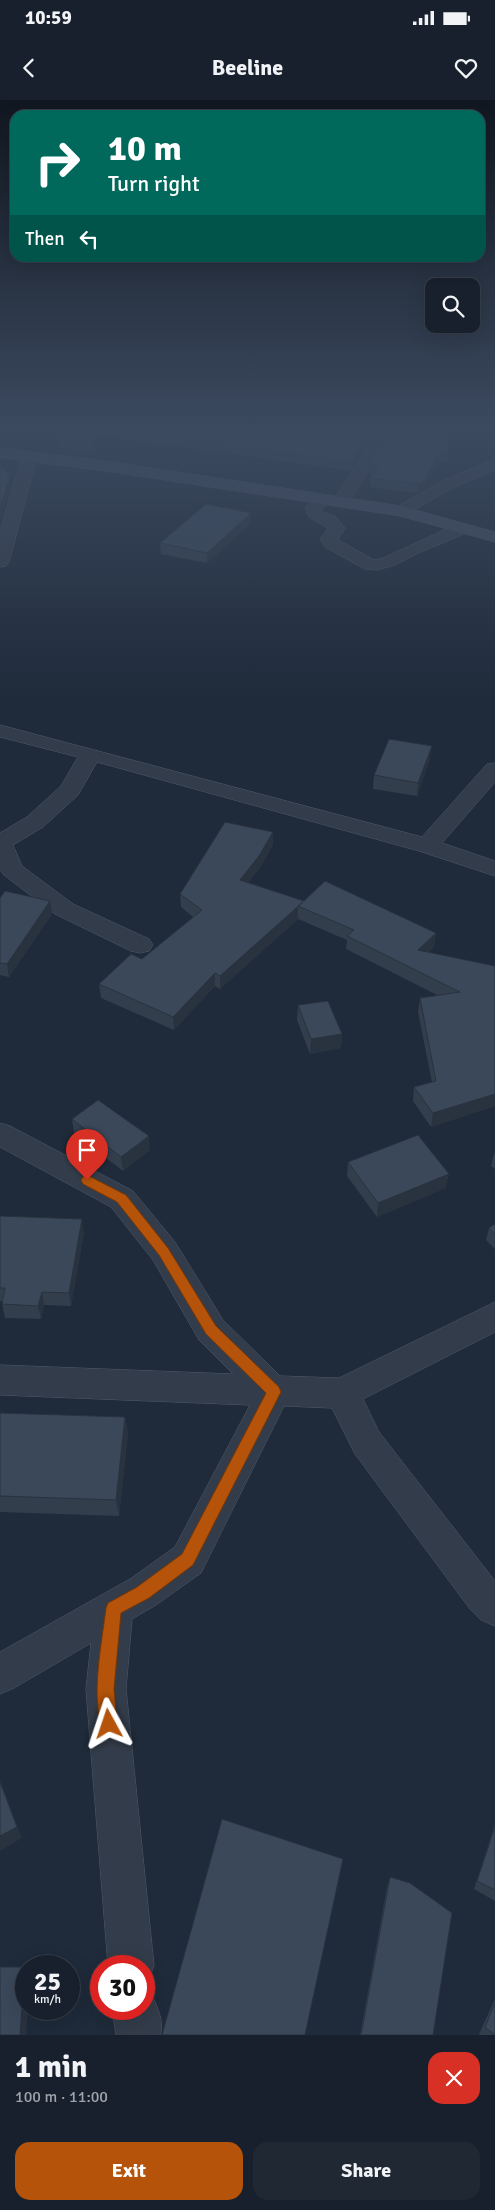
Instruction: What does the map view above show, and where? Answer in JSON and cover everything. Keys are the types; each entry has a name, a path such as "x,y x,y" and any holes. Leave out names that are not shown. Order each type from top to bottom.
{"street":[{"path":"0,562 12,519"},
{"path":"326,519 337,528 329,538 331,543 371,565 390,562 418,547 442,539 461,529"},
{"path":"429,519 495,537"},
{"path":"0,731 427,846 495,869"},
{"path":"91,754 70,790 35,822 0,843 12,870 64,909 140,945"},
{"path":"427,846 495,769"},
{"path":"0,1134 122,1199 164,1251 211,1330 274,1392"},
{"path":"0,1380 274,1392 342,1393 495,1316"},
{"path":"0,1674 143,1592 188,1560 274,1392"},
{"path":"342,1393 367,1443 483,1596 495,1607"},
{"path":"114,1608 106,1689 130,1955"}],"building":[{"path":"188,519 244,519 207,553 160,543"},
{"path":"389,739 432,746 418,783 374,775"},
{"path":"225,822 273,832 259,856 240,880 304,901 325,881 436,933 418,950 495,966 495,1094 433,1113 414,1087 436,1081 420,998 460,992 347,936 354,930 298,906 220,976 215,973 173,1017 99,984 131,954 142,959 202,910 180,894"},
{"path":"5,891 50,901 7,964 0,963 0,898"},
{"path":"328,1001 342,1034 311,1039 298,1005"},
{"path":"98,1100 149,1136 121,1157 72,1119"},
{"path":"418,1135 449,1174 378,1203 348,1162"},
{"path":"0,1216 82,1219 69,1293 42,1292 38,1306 2,1304 5,1288 0,1288"},
{"path":"495,1224 495,1234 489,1228"},
{"path":"0,1413 125,1417 116,1500 0,1496"},
{"path":"0,1782 17,1827 0,1836"},
{"path":"222,1819 343,1859 305,2035 162,2035"},
{"path":"495,1827 495,1890 477,1881"},
{"path":"390,1877 410,1883 452,1913 433,2035 361,2035"},
{"path":"0,1967 15,1967 15,2020 21,2020 20,2035 0,2035"},
{"path":"495,2003 495,2035 485,2027"}],"route":[{"path":"87,1180 122,1199 164,1251 211,1330 274,1392 188,1560 143,1592 114,1608 106,1689 109,1724"}]}
